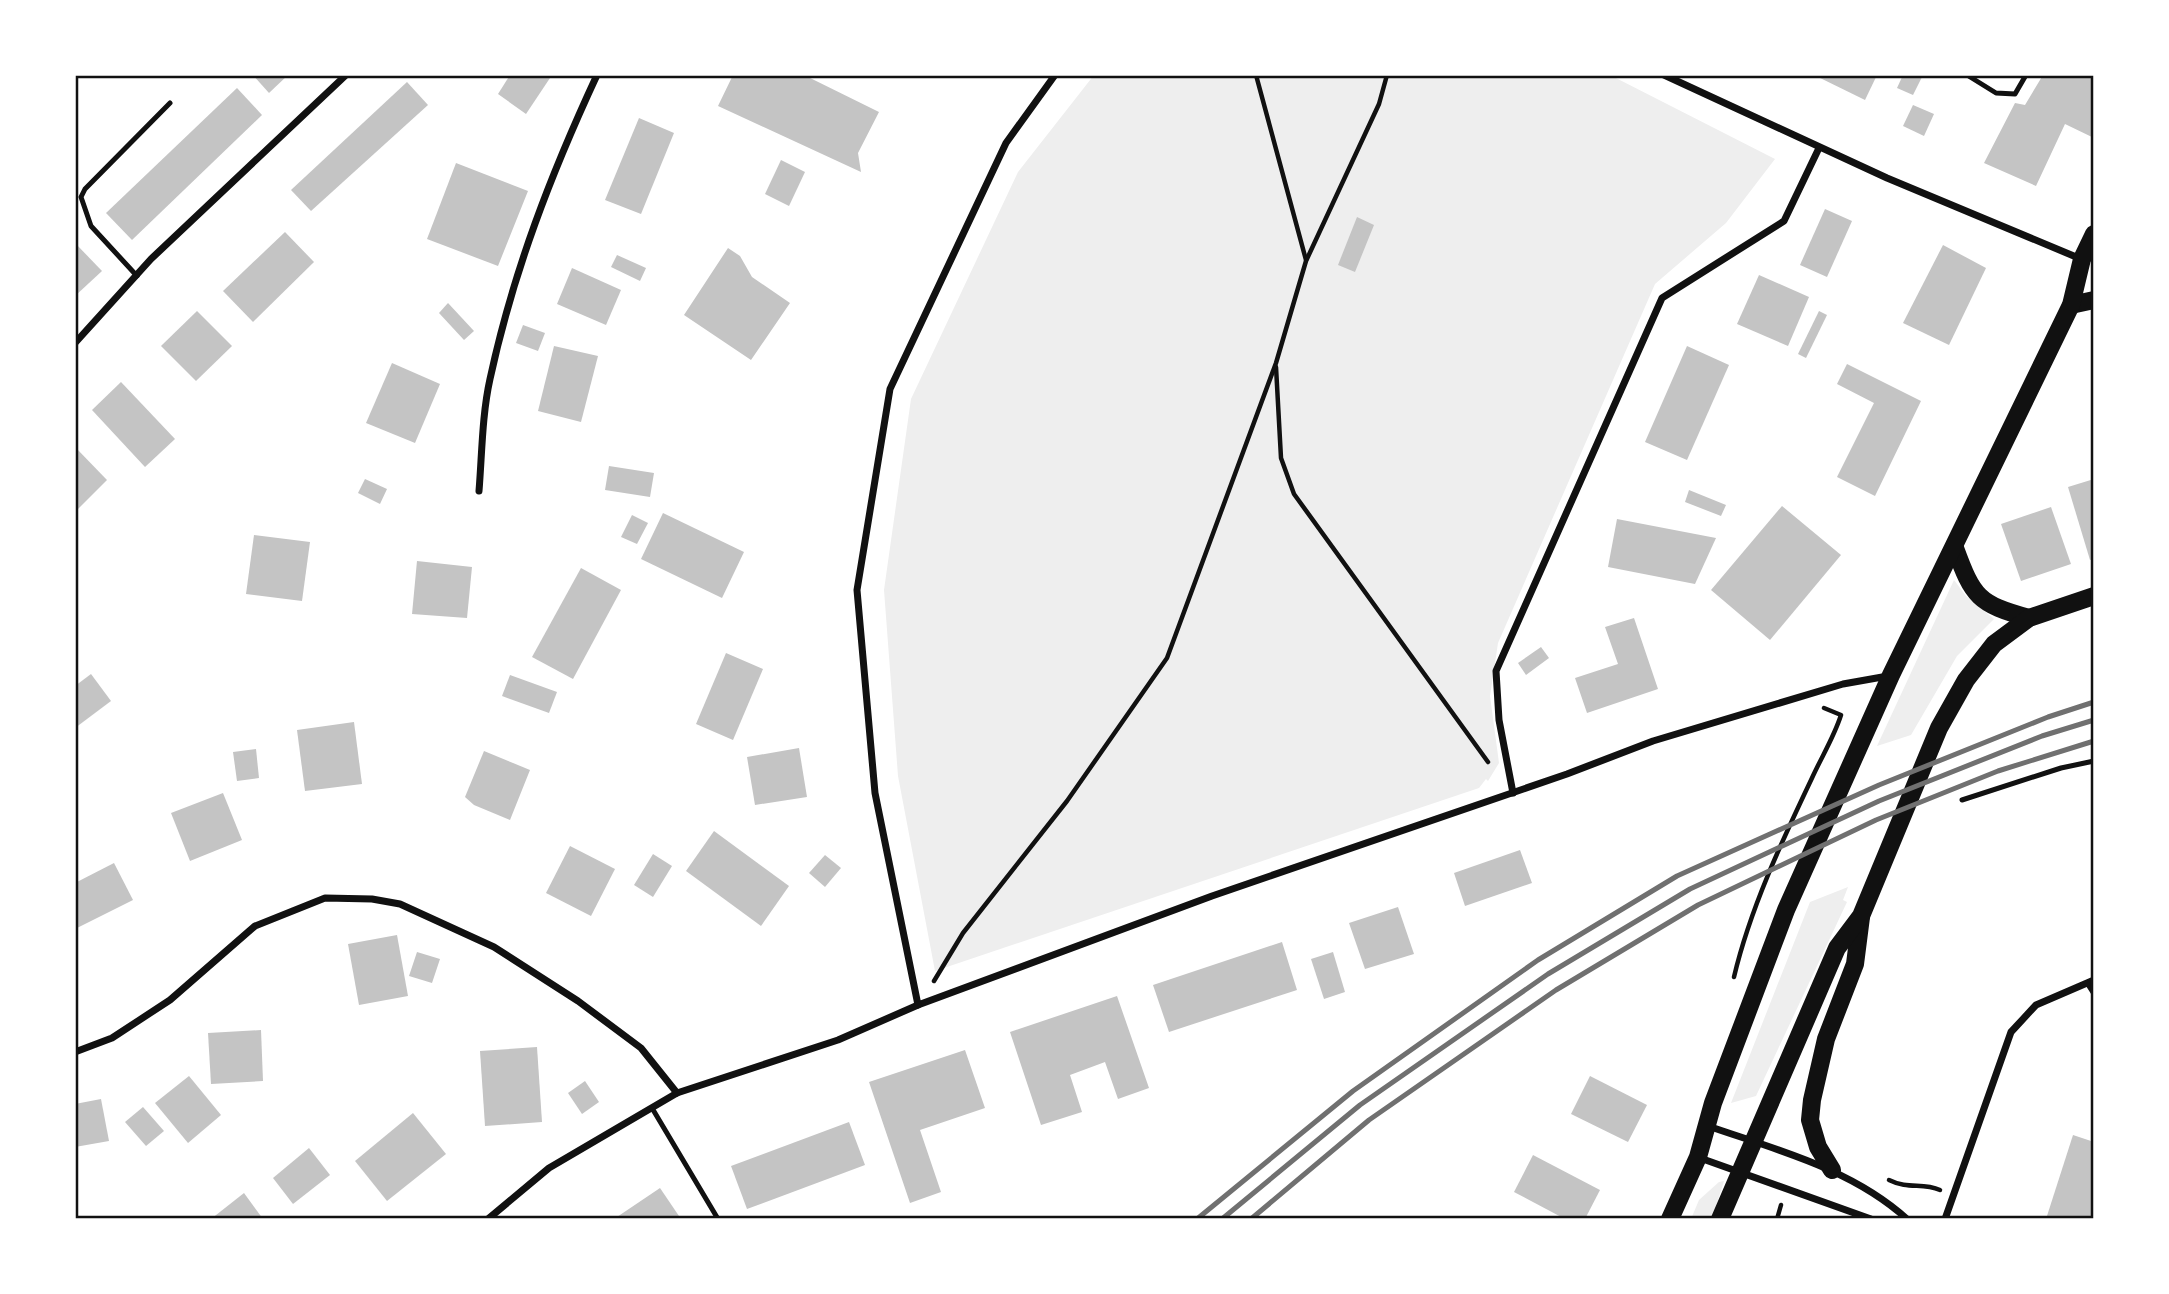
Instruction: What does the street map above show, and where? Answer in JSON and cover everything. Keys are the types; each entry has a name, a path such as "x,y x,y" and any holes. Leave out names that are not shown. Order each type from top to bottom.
{"main road":[{"path":"1670,1219 1698,1157 1713,1103 1786,910 1856,759 1891,675 1955,548 1986,474 2071,305 2082,259 2094,234"},
{"path":"2071,305 2094,300"},
{"path":"1955,548 1969,586 1993,608 2029,618"},
{"path":"1832,1170 1818,1147 1810,1120 1826,1039 1855,964 1861,916 1871,887 1939,728 1966,680 1994,644 2029,618 2094,596"},
{"path":"1720,1219 1837,948 1861,916"}],"street":[{"path":"75,343 137,276 346,75"},
{"path":"479,491 490,381 519,269 552,172 597,75"},
{"path":"918,1005 875,793 857,590 890,389 1006,143 1055,75"},
{"path":"1664,75 1819,148 2082,259"},
{"path":"1514,793 1499,720 1496,671 1662,298 1784,221 1819,148"},
{"path":"488,1219 549,1168 677,1093 838,1040 918,1005 1212,896 1514,793 1653,741 1843,684 1891,675"},
{"path":"75,1052 112,1038 170,1000 255,926 325,898 372,899 400,904 494,947 579,1001 641,1048 677,1093"},
{"path":"1945,1219 2011,1032 2036,1005 2090,981"},
{"path":"1707,1126 1832,1170 1881,1195 1907,1219"},
{"path":"1698,1157 1835,1203 1871,1219"}],"lane":[{"path":"1967,75 1996,93 2015,94 2026,75"},
{"path":"137,276 92,226 81,197 85,189 170,103"},
{"path":"1962,800 2061,768 2094,761"},
{"path":"2090,981 2094,994"},
{"path":"652,1108 718,1219"}],"path":[{"path":"1256,75 1306,261"},
{"path":"918,1005 963,933 1067,800 1167,658 1276,363 1306,261 1379,104 1387,75"},
{"path":"1276,363 1281,458 1294,494 1495,772 1508,768"},
{"path":"1749,926 1812,776 1841,715 1824,709 1814,693"},
{"path":"1880,1176 1908,1189 1927,1185 1953,1197"}],"shaded area":[{"path":"1094,75 1610,75 1775,159 1726,223 1655,284 1498,643 1490,696 1499,763 1488,781 1486,779 1479,788 935,971 898,776 884,590 911,399 1018,172"},
{"path":"1954,580 1966,596 1994,619 1957,656 1911,735 1877,746"},
{"path":"1848,887 1843,900 1847,902 1756,1096 1731,1103 1810,902"},
{"path":"1724,1181 1712,1219 1691,1219 1699,1200 1719,1182"}],"building":[{"path":"253,75 288,75 269,93"},
{"path":"510,75 552,75 526,114 498,94"},
{"path":"733,75 804,75 879,112 858,153 861,172 718,106"},
{"path":"1814,75 1877,75 1865,100"},
{"path":"1903,75 1923,75 1913,95 1897,88"},
{"path":"2043,75 2094,75 2094,138 2065,124 2036,186 1984,163 2015,103 2025,105"},
{"path":"407,82 428,105 311,211 291,190"},
{"path":"237,88 262,115 132,240 106,213"},
{"path":"1913,105 1934,114 1924,136 1903,126"},
{"path":"639,118 674,133 641,214 605,200"},
{"path":"781,160 805,172 789,206 765,194"},
{"path":"456,163 528,191 498,266 427,239"},
{"path":"1825,209 1852,221 1827,277 1800,265"},
{"path":"1357,217 1374,225 1355,272 1338,265"},
{"path":"285,232 314,262 253,322 223,291"},
{"path":"75,243 102,271 75,296"},
{"path":"1943,245 1986,268 1949,345 1903,323"},
{"path":"728,248 740,256 752,277 790,303 751,360 684,315"},
{"path":"617,255 646,268 640,281 611,267"},
{"path":"572,268 621,290 606,325 557,304"},
{"path":"1759,275 1809,297 1788,346 1737,324"},
{"path":"448,303 474,331 464,340 439,313"},
{"path":"197,311 232,346 196,381 161,346"},
{"path":"1819,311 1827,315 1806,358 1798,354"},
{"path":"523,325 545,333 538,351 516,343"},
{"path":"554,346 598,356 581,422 538,411"},
{"path":"1687,346 1729,365 1687,460 1645,442"},
{"path":"392,363 440,384 415,443 366,423"},
{"path":"1847,364 1921,401 1875,496 1837,477 1874,403 1837,384"},
{"path":"121,382 175,439 145,467 92,410"},
{"path":"75,447 107,480 75,512"},
{"path":"609,466 654,473 650,497 605,490"},
{"path":"365,479 387,489 380,504 358,493"},
{"path":"2094,479 2094,559 2090,560 2068,487"},
{"path":"1689,490 1726,505 1721,516 1685,502"},
{"path":"1782,506 1841,555 1770,640 1711,590"},
{"path":"2051,507 2071,564 2021,581 2001,524"},
{"path":"663,513 744,552 722,598 641,559"},
{"path":"632,515 648,523 637,544 621,537"},
{"path":"1617,519 1716,538 1695,584 1608,567"},
{"path":"254,535 310,542 302,601 246,594"},
{"path":"417,561 472,567 467,618 412,614"},
{"path":"581,568 621,590 573,679 532,657"},
{"path":"1634,618 1658,689 1587,713 1575,678 1618,664 1605,627"},
{"path":"1541,647 1549,658 1526,675 1518,663"},
{"path":"726,653 763,669 733,740 696,724"},
{"path":"91,674 111,701 75,728 75,686"},
{"path":"510,675 557,692 549,713 502,696"},
{"path":"354,722 362,784 305,791 297,730"},
{"path":"799,748 807,797 755,805 747,757"},
{"path":"256,749 259,778 237,781 233,752"},
{"path":"484,751 530,770 510,820 474,805 465,797"},
{"path":"223,793 242,840 190,861 171,813"},
{"path":"714,831 789,886 761,926 686,871"},
{"path":"570,846 615,869 591,916 546,893"},
{"path":"1520,850 1532,883 1465,906 1454,873"},
{"path":"653,854 672,866 653,897 634,885"},
{"path":"825,855 841,868 825,887 809,873"},
{"path":"114,863 133,900 75,929 75,883"},
{"path":"1398,907 1414,954 1365,969 1349,923"},
{"path":"397,935 408,996 359,1005 348,944"},
{"path":"1282,942 1297,990 1169,1032 1153,985"},
{"path":"417,952 440,959 432,983 409,976"},
{"path":"1333,952 1345,992 1324,999 1311,959"},
{"path":"1117,996 1149,1088 1118,1099 1105,1062 1070,1075 1082,1112 1041,1125 1010,1032"},
{"path":"261,1030 263,1081 211,1084 208,1033"},
{"path":"537,1047 542,1122 485,1126 480,1051"},
{"path":"965,1050 985,1108 920,1130 941,1192 910,1203 869,1082"},
{"path":"189,1076 221,1115 188,1143 155,1103"},
{"path":"1590,1076 1647,1105 1628,1142 1571,1114"},
{"path":"585,1081 599,1102 582,1114 568,1093"},
{"path":"101,1099 109,1141 75,1147 75,1104"},
{"path":"143,1107 164,1131 146,1146 125,1122"},
{"path":"413,1113 446,1154 387,1201 355,1161"},
{"path":"849,1122 865,1165 747,1209 731,1166"},
{"path":"2073,1135 2094,1142 2094,1219 2046,1219"},
{"path":"309,1148 330,1175 293,1204 273,1178"},
{"path":"1533,1155 1600,1190 1585,1219 1565,1219 1514,1192"},
{"path":"660,1188 681,1219 614,1219"},
{"path":"244,1193 263,1219 211,1219"}],"railway":[{"path":"1197,1219 1353,1091 1538,960 1677,876 1879,785 2048,717 2094,702"},
{"path":"1222,1219 1360,1105 1548,974 1690,889 1879,801 2042,736 2094,720"},
{"path":"1251,1219 1369,1120 1556,990 1698,905 1876,820 1998,771 2094,741"}]}
